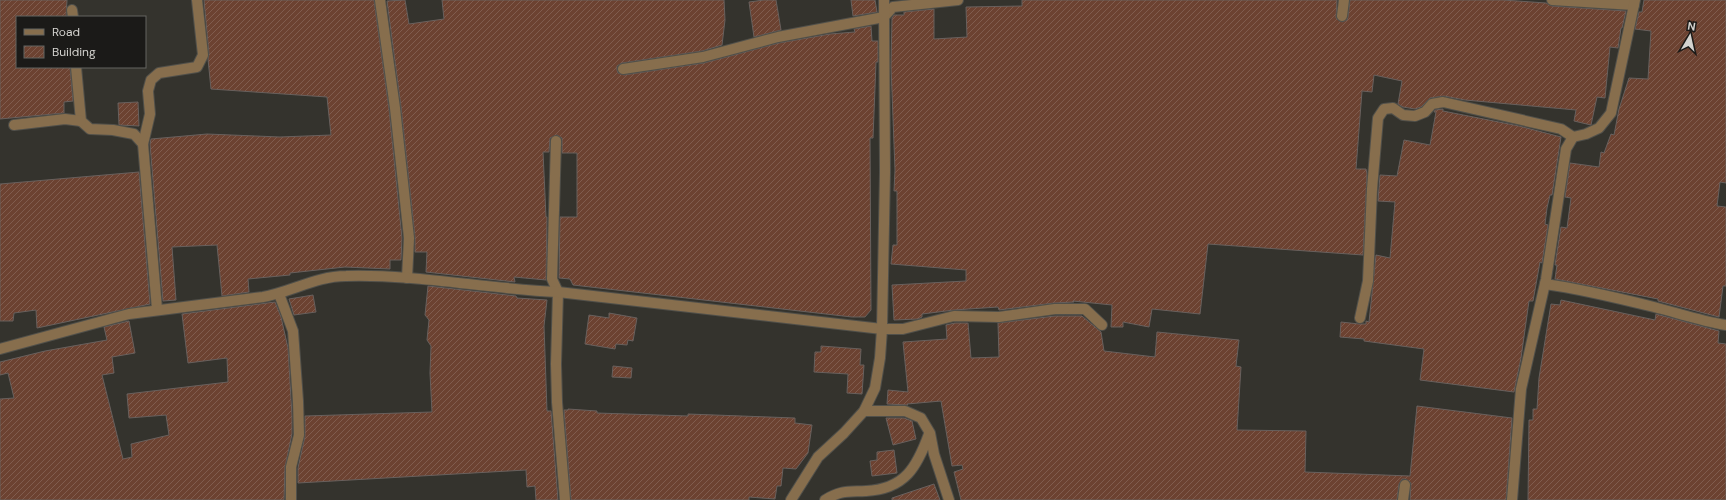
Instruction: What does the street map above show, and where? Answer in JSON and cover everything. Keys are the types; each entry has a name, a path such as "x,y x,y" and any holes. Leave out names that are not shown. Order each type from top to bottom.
{"street":[{"path":"157,309 143,144 150,114 148,91 151,80 159,73 197,67 203,55 197,0"},
{"path":"380,0 395,108 409,238 407,278"},
{"path":"791,500 818,457 844,433 864,411 875,388 880,358 882,329 885,172 884,0"},
{"path":"623,69 703,57 778,37 884,17 893,8 958,0"},
{"path":"1342,16 1344,0"},
{"path":"1360,318 1368,281 1377,124 1378,118 1384,109 1393,108 1403,115 1415,116 1424,112 1432,104 1443,102 1561,129 1573,136 1586,134 1599,128 1611,113 1634,3 1552,0"},
{"path":"76,68 81,121"},
{"path":"14,125 65,119 81,121 90,129 113,130 134,134 143,144"},
{"path":"1512,500 1521,389 1545,284 1566,149 1573,136"},
{"path":"556,141 552,279 558,292 556,364 557,394 565,500"},
{"path":"0,349 128,314 279,294 318,280 344,276 407,278 558,292 882,329 903,329 954,316 999,317 1055,309 1085,309 1102,325"},
{"path":"1545,284 1572,288 1726,325"},
{"path":"279,294 293,332 298,401 299,435 291,467 291,500"},
{"path":"864,411 905,411 921,418 930,433 936,461 948,500"},
{"path":"825,500 834,494 846,491 867,491 888,487 902,481 914,467 923,451 930,433"},
{"path":"1403,500 1405,485"}],"building":[{"path":"0,0 67,0 66,16 16,16 16,68 70,68 73,101 64,102 64,113 0,119"},
{"path":"204,0 374,0 389,109 402,238 401,260 390,260 390,269 345,267 248,279 249,292 222,296 217,245 172,247 176,300 163,301 150,144 151,139 207,134 280,137 331,135 327,97 211,89"},
{"path":"405,0 409,24 444,19 442,0 724,0 725,20 722,45 702,51 622,63 617,66 617,70 618,73 624,75 704,63 779,43 830,34 855,32 854,29 871,26 872,41 878,41 878,62 876,62 873,138 870,138 871,310 865,317 852,317 573,285 570,279 559,278 560,217 577,217 577,153 562,153 562,138 557,135 550,138 549,152 543,152 547,217 546,280 514,277 515,282 426,272 427,252 415,252 415,237 401,107 387,1"},
{"path":"776,0 781,30 754,37 749,2"},
{"path":"851,0 875,0 877,12 853,16"},
{"path":"1022,0 1337,0 1336,18 1342,22 1347,20 1350,0 1503,0 1546,3 1552,6 1626,11 1621,28 1618,48 1610,47 1605,98 1597,97 1591,125 1574,121 1576,110 1465,100 1444,96 1430,98 1421,107 1415,109 1403,107 1398,104 1402,81 1374,75 1372,92 1362,91 1356,169 1366,169 1367,174 1363,255 1208,244 1200,314 1152,309 1149,327 1123,322 1123,327 1111,327 1112,305 1073,301 1074,302 999,310 998,307 954,310 922,314 922,317 918,319 894,320 892,285 966,281 966,270 891,264 893,245 897,245 897,191 894,191 895,170 891,66 892,18 894,15 904,15 904,12 934,9 934,39 967,37 966,7 1022,6"},
{"path":"1644,0 1726,0 1726,183 1720,182 1717,206 1726,207 1726,286 1723,286 1719,317 1658,301 1658,299 1555,279 1557,265 1555,265 1561,227 1567,228 1571,198 1565,197 1570,163 1599,167 1601,152 1604,153 1611,134 1614,135 1619,109 1629,78 1648,79 1651,31 1635,29 1639,12 1642,12"},
{"path":"138,102 139,126 119,125 118,103"},
{"path":"1443,109 1443,111 1519,126 1561,137 1552,195 1550,195 1547,208 1545,224 1548,225 1542,263 1540,262 1533,301 1529,301 1521,358 1514,392 1420,380 1424,349 1364,341 1364,339 1340,337 1341,322 1366,324 1366,321 1369,322 1376,255 1390,258 1395,202 1378,201 1380,175 1397,176 1404,140 1430,145 1436,112 1434,112 1435,110"},
{"path":"139,172 150,304 37,328 36,310 14,313 13,321 0,321 0,184"},
{"path":"428,286 516,296 517,298 547,300 544,326 547,411 551,411 558,500 536,500 535,486 527,487 526,470 298,483 298,468 305,436 305,416 432,412 430,373 431,346 427,340 429,320 425,315"},
{"path":"313,295 316,312 294,315 289,299"},
{"path":"1561,300 1655,320 1656,314 1719,331 1718,343 1726,344 1726,500 1528,500 1529,420 1533,420 1533,409 1537,409 1539,378 1551,304 1560,305"},
{"path":"275,302 281,317 288,348 292,416 292,434 285,467 284,500 0,500 0,399 14,398 8,373 0,375 0,362 45,351 107,340 104,327 129,321 135,353 112,357 114,373 102,375 123,459 132,457 131,444 169,435 166,415 129,418 127,394 228,382 227,358 188,363 182,314"},
{"path":"609,313 637,318 633,341 628,340 627,345 616,344 615,349 585,344 589,315 609,318"},
{"path":"1055,316 1082,316 1101,332 1104,351 1155,357 1157,332 1239,340 1236,366 1241,367 1237,430 1306,431 1305,472 1410,476 1417,406 1512,418 1506,500 1410,500 1411,483 1405,479 1402,479 1399,484 1397,500 961,500 954,472 963,469 962,465 952,466 941,401 907,404 908,405 887,404 888,390 908,392 903,342 947,339 946,325 968,323 971,358 999,357 998,323"},
{"path":"821,346 861,349 860,365 864,365 862,394 847,393 848,374 814,372 815,352 821,352"},
{"path":"613,366 632,368 631,378 612,377"},
{"path":"564,410 597,411 597,413 688,416 688,414 795,418 795,423 812,425 808,453 796,469 783,468 781,486 777,486 775,499 749,497 749,500 571,500"},
{"path":"886,418 904,418 912,421 916,439 893,445"},
{"path":"894,450 897,473 872,476 870,461 877,460 877,452"},
{"path":"934,484 940,500 892,500 892,498"}]}
